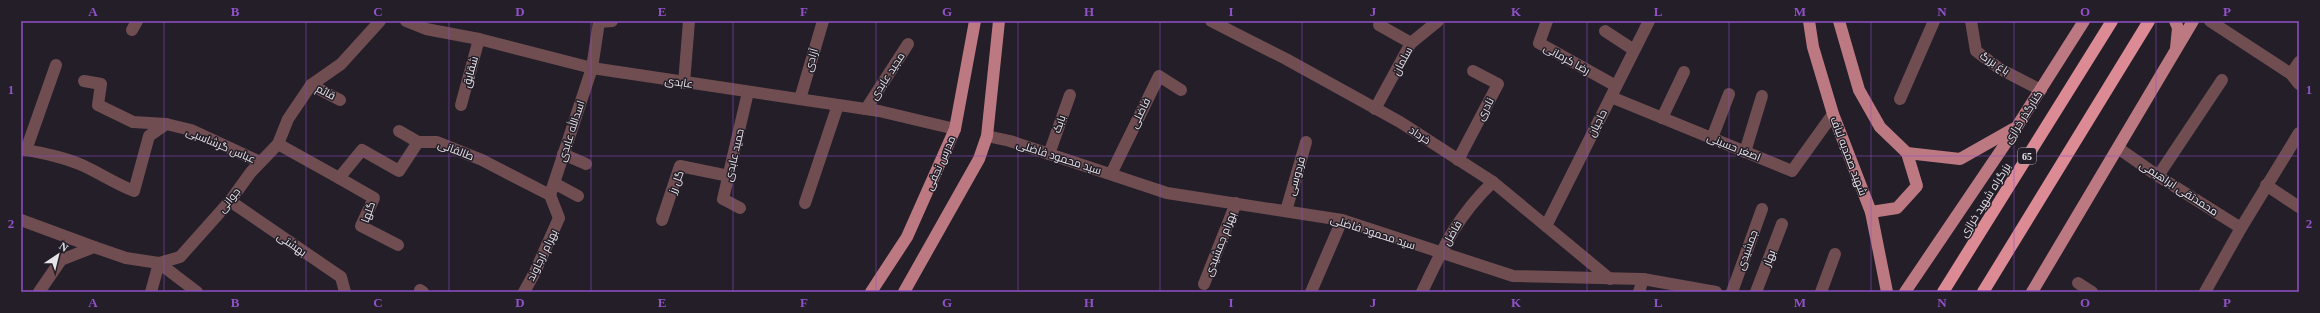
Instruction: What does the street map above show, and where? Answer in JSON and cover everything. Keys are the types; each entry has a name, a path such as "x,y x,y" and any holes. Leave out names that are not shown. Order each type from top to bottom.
{"highway":[{"name":"بزرگراه شهید خرازی","path":"1943,292 2112,21"},
{"path":"1983,292 2149,21"}],"main road":[{"name":"مدرس نجفی","path":"871,292 908,237 955,129 975,21"},
{"path":"904,292 979,159 987,136 999,21"},
{"name":"شهید صمدیه لباف","path":"1808,21 1813,47 1833,114 1871,212 1887,292"},
{"path":"1839,21 1859,90 1880,127 1907,153 1917,186 1897,208 1871,212"},
{"name":"کنارگذر خرازی","path":"1905,292 2016,128 2084,21"},
{"path":"2175,21 2178,28 2175,53"},
{"path":"2032,292 2193,21"},
{"path":"1907,153 1960,159 2016,128"}],"street":[{"name":"جوانی","path":"21,220 126,258 159,263 180,257 230,201 251,172 278,144 288,119 312,85 341,64 380,21"},
{"name":"عابدی","path":"406,21 428,25 592,68 684,83 866,109 955,129"},
{"name":"اسدالله عابدی","path":"550,195 592,68 599,22 612,21"},
{"name":"آزادی","path":"800,99 823,21"},
{"name":"خرداد","path":"1211,21 1286,59 1375,109 1494,182 1610,279"},
{"name":"سلمان","path":"1375,109 1411,44 1438,21"},
{"name":"رضا کرمانی","path":"1547,21 1539,43 1613,91"},
{"name":"حاجیان","path":"1546,226 1648,21"},
{"path":"1900,99 1934,21"},
{"name":"باغ بزرگ","path":"1971,21 1976,51 2000,69 2041,90"},
{"path":"2210,21 2291,74 2299,84"},
{"path":"684,83 686,22"},
{"path":"1379,24 1411,44"},
{"path":"1605,30 1634,50"},
{"name":"شقایق","path":"461,105 479,39"},
{"name":"مجید عابدی","path":"866,109 908,44"},
{"path":"2291,74 2299,62"},
{"path":"56,65 24,150 43,152 84,166 112,183 134,191 149,136 166,124"},
{"name":"نادری","path":"1458,160 1498,84 1473,71"},
{"path":"1662,118 1684,72"},
{"name":"فاضلی","path":"1110,174 1159,76 1181,90"},
{"path":"2158,176 2222,80"},
{"name":"عباس گرشاسبی","path":"84,81 101,84 98,105 133,122 166,124 191,130 260,162"},
{"name":"قائم","path":"312,85 340,100"},
{"name":"اصغر حسینی","path":"1613,91 1662,118 1792,171 1833,114"},
{"name":"حمید عابدی","path":"740,208 723,199 748,92"},
{"path":"1712,138 1729,94"},
{"name":"بابک","path":"1049,154 1070,95"},
{"path":"1745,152 1762,96"},
{"path":"805,203 838,105"},
{"path":"278,144 339,178 362,150 399,171 418,142 399,132"},
{"path":"2205,292 2266,185 2299,133"},
{"name":"سید محمود فاضلی","path":"987,136 1049,154 1167,193 1342,220 1440,254 1513,276 1643,280 1684,289 1716,292"},
{"name":"طالقانی","path":"418,142 437,142 482,160 550,195"},
{"name":"فردوسی","path":"1286,211 1306,142"},
{"name":"محمدتقی ابراهیمی","path":"2118,148 2158,176 2241,228"},
{"path":"563,154 586,164"},
{"name":"گل رز","path":"662,220 680,166 729,176"},
{"name":"گلها","path":"339,178 374,198 362,226 398,245"},
{"name":"فاضل","path":"1422,292 1453,228 1474,200 1494,182"},
{"path":"554,183 578,196"},
{"path":"2266,185 2299,207"},
{"name":"بهرام ارجاوند","path":"524,292 560,218 550,195"},
{"name":"بهشتی","path":"230,201 341,278 345,292"},
{"name":"بهرام جمشیدی","path":"1204,284 1236,203"},
{"name":"جمشیدی","path":"1732,292 1762,209"},
{"path":"1311,292 1342,220"},
{"name":"بهار","path":"1756,292 1782,224"},
{"path":"39,292 61,260 94,247"},
{"path":"1821,292 1835,254"},
{"path":"151,292 159,263 198,292"},
{"path":"1639,292 1643,280"},
{"path":"2078,283 2092,292"}]}
